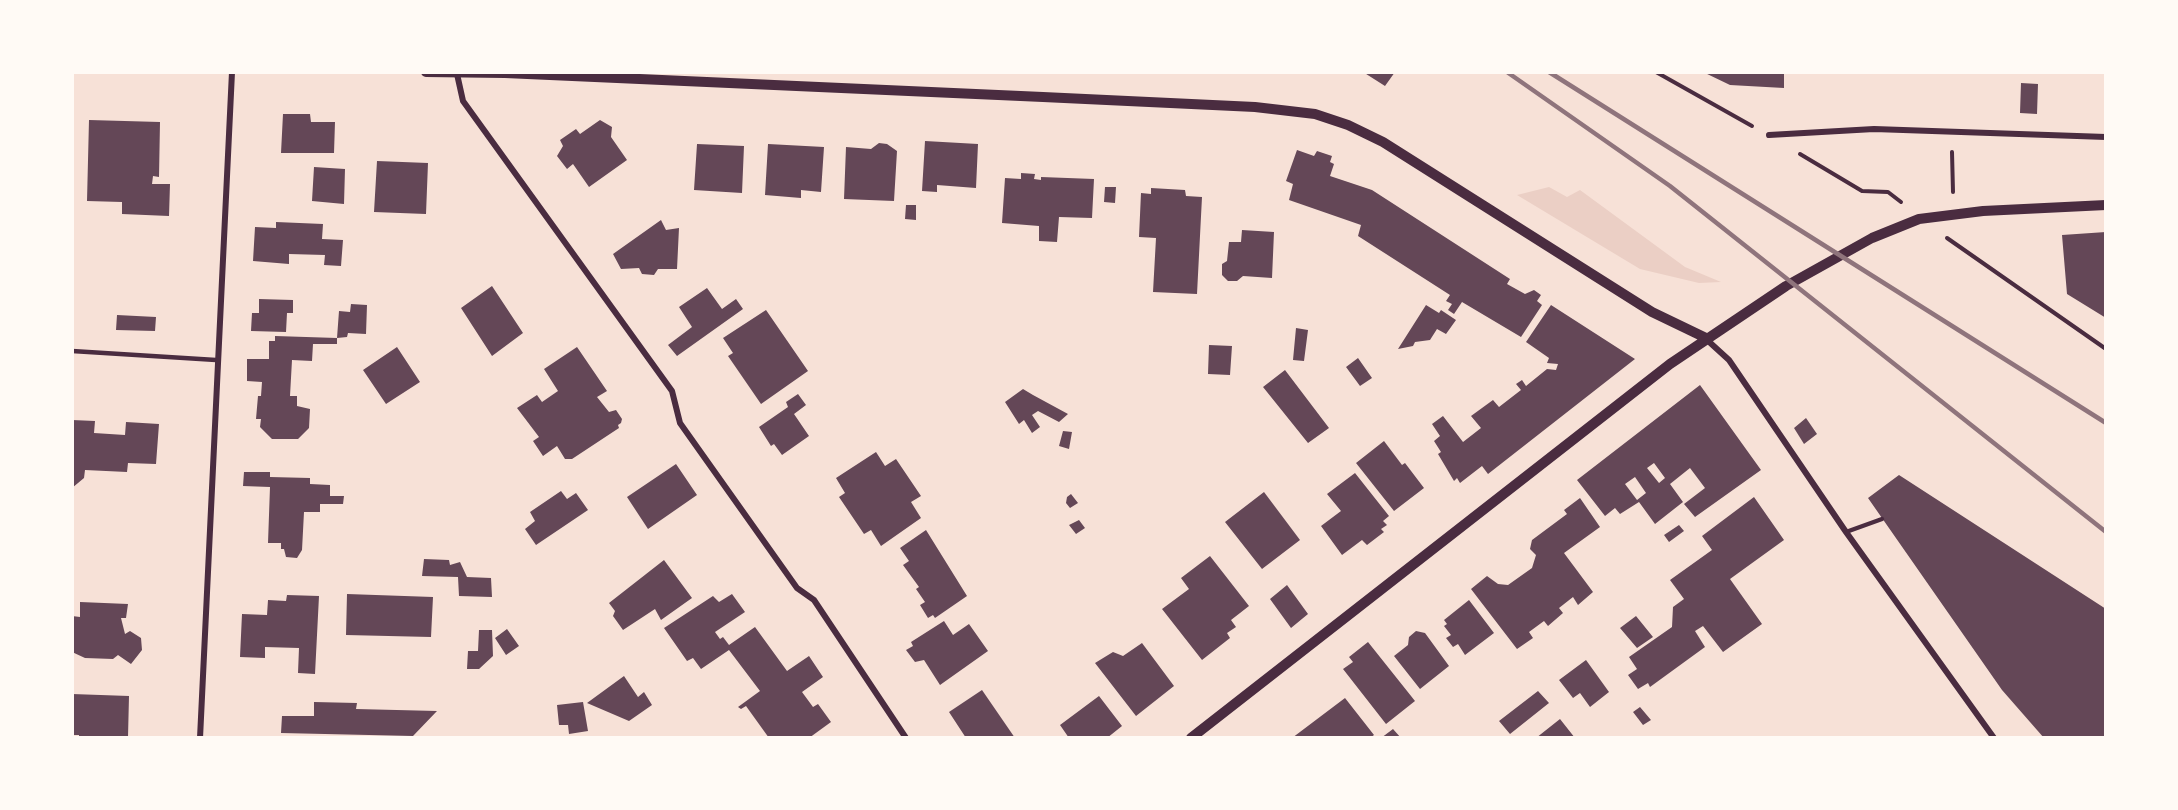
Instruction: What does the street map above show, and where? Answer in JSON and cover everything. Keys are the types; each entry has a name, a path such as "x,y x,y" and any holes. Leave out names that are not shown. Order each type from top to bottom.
{"street":[{"path":"200,738 216,360 232,72"},
{"path":"426,72 504,73 1255,107 1315,114 1348,125 1383,142 1652,312 1706,338 1729,360 1846,532 1994,738"},
{"path":"457,74 463,101 672,391 680,423 797,588 814,600 906,738"},
{"path":"1769,135 1874,129 2106,137"},
{"path":"1191,738 1706,338 1786,286 1872,238 1919,219 1953,214 2106,205"}],"lane":[{"path":"72,351 216,360"},
{"path":"1846,532 1882,519"}],"path":[{"path":"1656,72 1769,135 1862,191 1892,194 1919,219 2106,350"},
{"path":"1952,133 1953,214"}],"shaded area":[{"path":"1549,187 1567,197 1580,190 1685,267 1721,282 1699,283 1640,269 1517,195"}],"building":[{"path":"1363,72 1395,72 1385,86"},
{"path":"1703,72 1784,72 1784,88 1730,85"},
{"path":"2021,83 2038,84 2037,114 2020,113"},
{"path":"283,114 310,114 311,122 335,122 334,153 281,153"},
{"path":"89,120 160,122 159,177 153,176 152,184 170,184 169,216 122,214 122,202 87,201"},
{"path":"600,120 612,127 611,137 627,160 589,187 573,164 567,169 557,156 563,146 560,140 576,129 580,134"},
{"path":"925,141 978,144 976,188 937,185 937,192 922,191"},
{"path":"879,143 887,144 897,151 894,201 844,199 846,147 871,149"},
{"path":"697,144 744,146 742,193 694,190"},
{"path":"768,144 824,147 821,192 801,190 801,198 765,195"},
{"path":"1297,150 1314,156 1317,151 1332,156 1330,162 1334,164 1330,176 1372,190 1510,279 1507,284 1525,294 1534,290 1541,295 1537,301 1542,305 1521,337 1462,302 1454,314 1448,310 1452,304 1446,301 1450,295 1358,236 1361,225 1289,200 1293,184 1286,181"},
{"path":"377,161 428,163 426,214 374,212"},
{"path":"314,167 345,169 344,204 312,201"},
{"path":"1021,173 1035,174 1034,179 1041,180 1041,177 1094,179 1092,218 1059,217 1057,242 1039,241 1039,226 1002,223 1005,178 1021,179"},
{"path":"1105,187 1116,187 1115,203 1104,202"},
{"path":"1151,188 1185,190 1186,196 1202,197 1197,294 1153,292 1156,238 1139,237 1141,193 1151,194"},
{"path":"906,205 916,205 916,220 905,219"},
{"path":"661,220 666,230 679,228 677,269 658,269 654,275 642,274 639,268 621,269 613,254"},
{"path":"276,222 323,224 322,239 343,240 341,266 324,265 325,255 289,254 289,264 253,261 255,227 276,228"},
{"path":"1242,230 1274,232 1272,278 1243,276 1237,281 1228,281 1222,275 1222,264 1227,261 1229,242 1241,242"},
{"path":"2106,232 2106,318 2067,294 2062,235"},
{"path":"492,286 523,333 492,356 461,308"},
{"path":"707,288 722,309 736,299 743,309 677,356 668,345 692,327 679,307"},
{"path":"259,299 293,300 293,313 287,313 286,332 251,331 252,313 259,313"},
{"path":"351,304 367,305 366,334 348,333 347,337 337,338 339,311 350,312"},
{"path":"1426,305 1439,313 1441,310 1456,320 1446,334 1437,329 1430,340 1415,342 1413,346 1398,349"},
{"path":"1551,305 1635,359 1488,474 1482,466 1460,483 1457,478 1454,481 1438,454 1441,452 1434,441 1440,436 1432,424 1443,416 1463,442 1481,428 1471,416 1493,400 1499,407 1521,390 1516,384 1522,380 1526,386 1547,369 1556,370 1558,364 1547,363 1549,358 1526,342"},
{"path":"766,310 808,371 761,404 728,356 733,353 723,338"},
{"path":"117,315 156,317 155,331 116,330"},
{"path":"1296,328 1308,330 1304,361 1293,360"},
{"path":"275,336 337,338 337,344 313,344 312,361 292,360 290,396 297,396 297,406 310,409 309,428 298,439 272,439 260,427 261,419 256,419 262,382 247,381 247,359 269,359 269,341 275,341"},
{"path":"1209,345 1232,346 1230,375 1208,374"},
{"path":"397,347 420,382 386,404 363,370"},
{"path":"577,347 607,391 597,397 609,412 616,410 622,419 621,423 618,425 619,428 572,459 565,459 557,446 543,456 533,441 539,437 517,408 537,395 542,402 558,391 544,369"},
{"path":"1358,358 1372,378 1360,386 1346,367"},
{"path":"1285,370 1329,428 1308,443 1263,387"},
{"path":"1700,385 1761,470 1695,517 1684,504 1705,488 1690,468 1670,484 1683,502 1655,524 1639,502 1620,514 1615,508 1605,516 1577,480","holes":["1654,463 1665,478 1659,483 1647,468","1635,477 1646,493 1637,500 1625,484"]},
{"path":"1023,389 1068,414 1059,422 1038,411 1032,415 1040,427 1032,433 1024,420 1019,424 1005,402"},
{"path":"798,394 806,405 794,414 809,436 782,455 774,444 771,446 759,427 788,407 786,402"},
{"path":"1806,418 1817,434 1804,444 1794,428"},
{"path":"72,420 95,421 94,433 125,435 126,422 159,424 156,464 128,463 127,472 85,470 84,478 72,488"},
{"path":"1063,431 1072,432 1069,449 1059,446"},
{"path":"1384,441 1402,465 1405,463 1424,488 1394,511 1356,463"},
{"path":"876,452 885,466 896,459 921,496 911,502 921,518 881,546 871,530 864,534 839,497 845,493 836,478"},
{"path":"676,464 697,495 648,529 627,497"},
{"path":"244,472 270,472 270,477 310,478 310,484 330,485 330,496 344,496 343,504 320,504 320,512 304,512 302,550 297,558 286,557 284,549 281,549 281,543 268,543 270,487 243,486"},
{"path":"1355,473 1389,516 1383,521 1387,525 1381,529 1384,532 1367,545 1362,540 1342,555 1321,526 1341,511 1327,494"},
{"path":"1899,475 2106,609 2106,738 2044,738 2002,690 1868,498"},
{"path":"561,491 567,499 576,493 588,510 536,545 525,529 535,521 530,512"},
{"path":"1264,492 1300,540 1262,569 1225,522"},
{"path":"1071,494 1078,503 1070,508 1066,503 1067,497"},
{"path":"1754,497 1784,540 1730,579 1762,624 1723,652 1703,626 1695,631 1705,647 1650,687 1648,683 1638,689 1628,675 1637,669 1629,657 1672,627 1673,607 1684,599 1670,580 1712,550 1702,536"},
{"path":"1580,498 1600,527 1564,553 1593,592 1578,605 1573,597 1559,608 1563,613 1548,626 1544,621 1529,632 1533,638 1517,649 1471,589 1487,576 1498,584 1508,585 1532,568 1536,555 1530,549 1532,540 1567,514 1564,510"},
{"path":"1079,520 1085,528 1076,534 1069,525"},
{"path":"1679,525 1684,531 1669,542 1664,535"},
{"path":"926,530 967,596 935,618 933,615 928,618 920,605 925,602 916,589 919,587 903,565 909,561 900,548"},
{"path":"1210,556 1249,606 1231,620 1236,627 1227,633 1230,638 1202,660 1162,609 1189,589 1181,578"},
{"path":"424,559 449,560 450,565 460,562 467,577 491,578 492,597 459,596 458,577 422,576"},
{"path":"664,560 692,598 661,620 655,609 623,630 613,616 615,611 609,603"},
{"path":"1287,585 1308,614 1291,628 1270,599"},
{"path":"347,594 433,597 431,637 346,635"},
{"path":"732,594 745,612 715,632 720,639 723,637 729,645 755,627 787,671 809,656 823,677 802,692 813,707 818,704 831,722 809,738 769,738 746,706 741,709 738,707 760,691 729,650 701,669 693,658 687,661 664,628 713,596 719,602"},
{"path":"287,595 319,596 315,674 298,673 299,648 265,647 265,658 240,657 242,614 267,615 268,600 286,601"},
{"path":"1469,600 1494,633 1465,655 1458,644 1453,647 1446,638 1451,635 1444,626 1447,624 1444,620"},
{"path":"80,602 128,604 126,618 121,618 125,634 130,631 141,638 142,650 131,664 118,655 113,659 85,658 72,652 72,616 80,617"},
{"path":"1636,616 1653,637 1637,648 1620,628"},
{"path":"944,621 953,635 969,624 988,651 940,685 924,660 915,662 906,650 913,646 911,642"},
{"path":"507,629 519,646 506,655 495,638"},
{"path":"479,630 492,630 493,656 479,669 467,669 468,651 478,651"},
{"path":"1416,631 1425,633 1449,666 1420,689 1394,656 1408,645 1409,637"},
{"path":"1368,642 1415,701 1386,724 1343,669 1353,662 1349,657"},
{"path":"1142,643 1174,686 1136,716 1095,663 1113,652 1123,656"},
{"path":"1586,660 1609,692 1590,707 1580,693 1573,698 1559,680"},
{"path":"624,676 638,697 644,692 652,705 629,721 587,703"},
{"path":"982,690 1015,738 966,738 949,712"},
{"path":"1538,691 1549,703 1510,734 1499,721"},
{"path":"72,694 129,696 128,737 79,738 79,735 72,735"},
{"path":"1099,696 1122,726 1107,738 1069,738 1060,725"},
{"path":"1345,698 1374,735 1370,738 1292,738"},
{"path":"314,702 357,703 356,709 437,711 413,736 281,733 282,716 314,716"},
{"path":"583,702 588,731 569,734 568,725 559,725 557,705"},
{"path":"1640,707 1651,720 1643,725 1633,712"},
{"path":"1560,719 1575,738 1536,738"},
{"path":"1393,729 1401,738 1381,738"}],"railway":[{"path":"1507,72 1670,186 2106,532"},
{"path":"1549,72 2106,423"}]}
